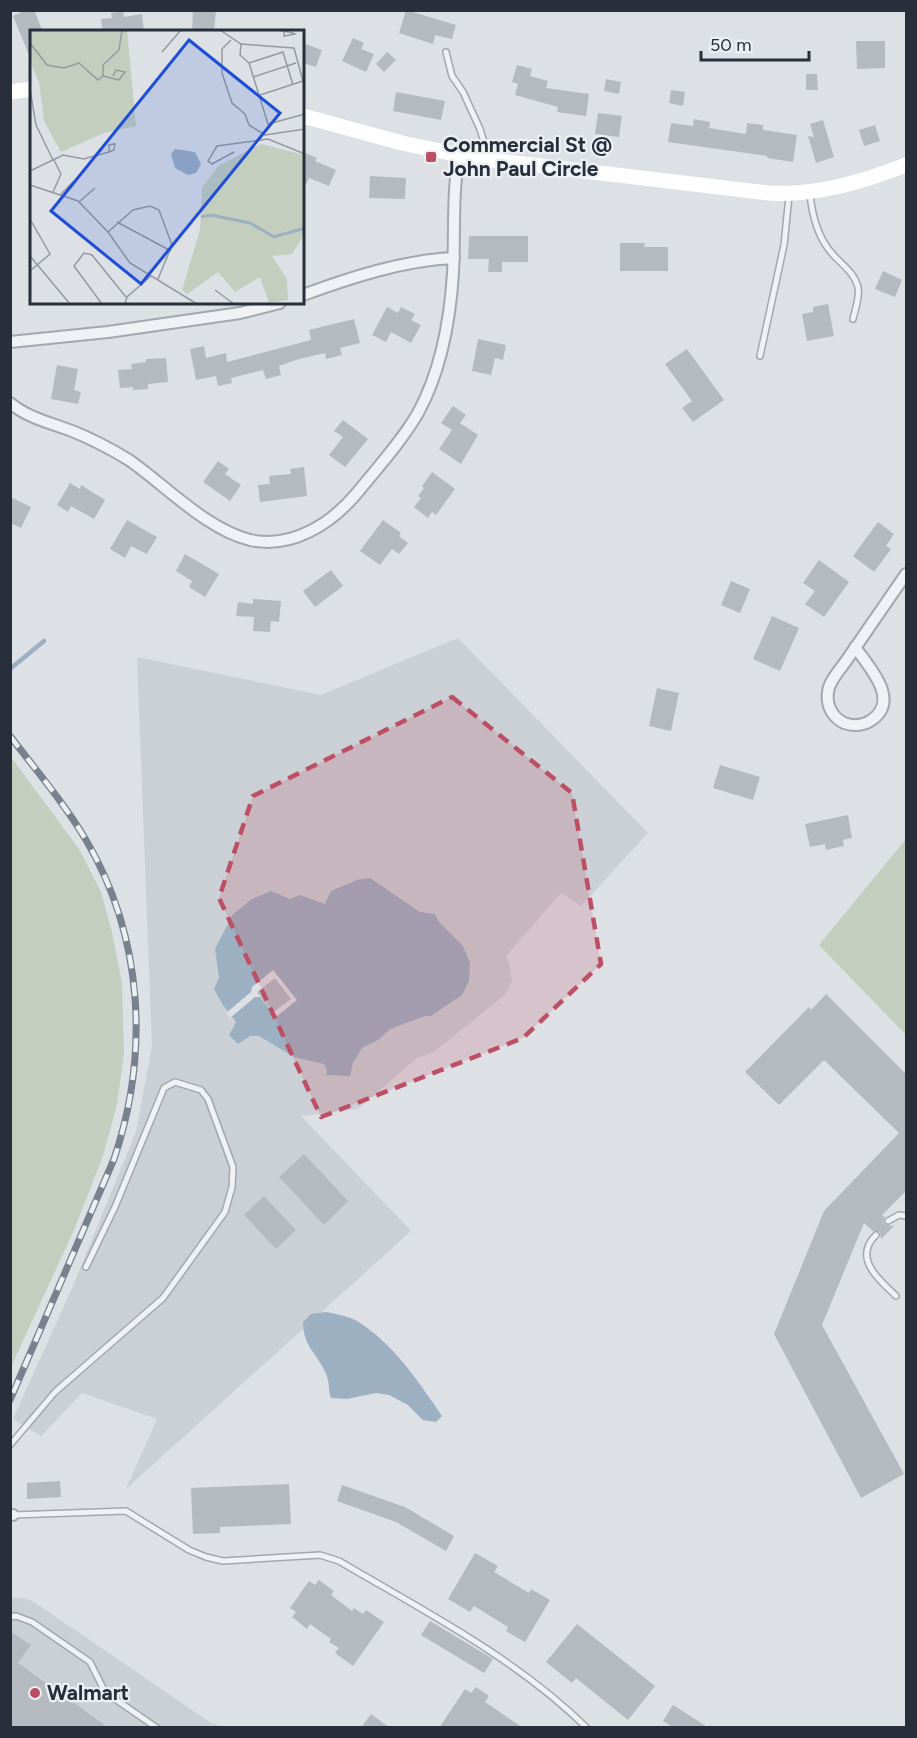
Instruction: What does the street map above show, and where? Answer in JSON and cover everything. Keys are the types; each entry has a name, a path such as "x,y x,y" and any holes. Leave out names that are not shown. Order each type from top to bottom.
{"main road":[{"path":"10,92 30,89"},
{"path":"304,116 402,143 483,159 789,194 810,193 857,182 906,165"}],"street":[{"path":"10,403 33,417 81,435 111,450 208,519 234,534 251,540 267,542 302,535 328,521 346,505 405,433 427,394 443,346 450,312 454,258 455,183 459,155"},
{"path":"304,295 364,275 426,261 454,258"},
{"path":"10,342 108,332 240,313 276,304"},
{"path":"855,647 882,687 884,699 878,714 871,721 857,725 847,724 838,719 831,710 828,693 831,683 855,647 906,574"}],"lane":[{"path":"446,52 452,76 463,92 480,129 483,139 483,159"},
{"path":"810,193 814,217 823,240 829,250 847,268 857,285 853,319"},
{"path":"760,356 784,245 789,194"},
{"path":"10,1445 55,1392 164,1298 225,1212 232,1187 233,1167 208,1099 201,1090 175,1082 164,1088 115,1207 86,1267"},
{"path":"888,1221 899,1215 906,1216"},
{"path":"876,1234 868,1246 866,1256 875,1274 896,1296"},
{"path":"11,1515 126,1511 189,1550 223,1561 320,1555 339,1561 516,1668 552,1695 587,1728"},
{"path":"10,1617 16,1616 32,1622 90,1662 105,1692 157,1728"}],"highlighted area":[{"path":"452,697 572,793 601,964 523,1038 321,1117 219,898 253,796"}],"shaded area":[{"path":"458,638 648,833 581,906 561,893 506,956 512,981 506,994 434,1052 417,1058 358,1109 301,1116 411,1231 126,1489 157,1419 82,1393 41,1436 13,1419 72,1288 136,1132 152,1046 137,657 321,695"},
{"path":"11,1598 24,1598 34,1602 211,1723 224,1727 11,1728"}],"green space":[{"path":"11,757 79,849 101,892 122,983 124,1054 117,1104 103,1156 74,1230 11,1367"},
{"path":"906,839 906,1035 819,945"}],"water":[{"path":"370,878 420,912 435,914 439,922 463,946 470,963 469,981 462,995 431,1016 425,1016 390,1029 378,1040 362,1048 353,1063 350,1076 326,1075 324,1064 294,1057 259,1036 250,1036 238,1044 229,1035 236,1022 214,989 219,978 215,949 233,914 252,899 271,891 290,899 300,895 325,904 331,891 357,880"},
{"path":"326,1312 357,1321 383,1341 404,1364 442,1416 436,1422 423,1420 408,1405 389,1395 376,1393 347,1399 331,1398 323,1367 305,1338 303,1322 311,1314"}],"pier":[{"path":"273,970 297,1000 276,1017 260,997 255,997 230,1018 226,1013"}],"building":[{"path":"26,10 34,10 42,30 30,30 30,58 13,16"},
{"path":"193,10 216,10 214,30 192,30"},
{"path":"406,10 456,25 452,39 435,35 433,44 399,33"},
{"path":"123,11 124,17 142,14 144,30 103,30 101,19 112,18 111,13"},
{"path":"353,38 364,43 361,49 374,54 366,72 342,61"},
{"path":"856,41 885,41 885,68 857,69"},
{"path":"304,43 322,50 316,67 304,63"},
{"path":"387,52 396,60 384,72 376,64"},
{"path":"517,65 532,69 530,76 548,81 546,88 589,94 586,116 557,112 558,107 515,95 518,84 512,82"},
{"path":"806,74 817,74 818,90 806,90"},
{"path":"606,79 621,82 619,94 604,91"},
{"path":"671,90 685,92 683,106 669,103"},
{"path":"396,92 445,101 441,120 393,111"},
{"path":"598,113 622,116 619,137 595,134"},
{"path":"694,119 710,122 709,128 746,134 747,123 763,125 763,130 797,135 793,162 767,158 767,156 668,142 671,123 693,126"},
{"path":"823,120 834,157 816,163 808,136 814,137 810,124"},
{"path":"875,125 880,141 864,146 859,130"},
{"path":"304,152 317,158 315,161 336,170 329,186 309,178 304,189"},
{"path":"370,176 406,178 405,199 369,198"},
{"path":"469,236 528,236 528,262 502,262 502,272 488,272 489,259 468,259"},
{"path":"620,243 645,243 644,247 668,247 668,271 620,271"},
{"path":"883,271 902,280 895,297 875,289"},
{"path":"828,304 834,336 807,341 802,314 813,312 813,307"},
{"path":"387,307 398,313 401,307 415,314 411,320 421,325 411,343 391,332 386,342 372,335"},
{"path":"354,319 360,343 340,348 342,355 326,359 325,353 299,359 279,366 281,375 266,379 263,370 231,378 232,383 218,386 216,376 196,380 190,349 204,346 206,358 226,353 227,362 311,340 309,330"},
{"path":"478,339 506,345 503,360 495,358 491,375 472,371"},
{"path":"687,349 724,400 693,422 682,408 692,401 665,364"},
{"path":"166,358 168,382 148,384 148,389 120,388 118,370 132,369 131,364 146,362 146,359"},
{"path":"57,365 78,369 74,390 81,392 78,404 51,399"},
{"path":"453,406 466,415 460,423 478,435 461,464 439,449 452,430 441,423"},
{"path":"343,420 368,439 345,467 329,455 343,437 334,431"},
{"path":"218,461 229,469 225,474 241,485 230,501 203,482"},
{"path":"304,467 307,496 260,502 258,485 270,484 269,476 291,474 290,469"},
{"path":"432,472 455,489 436,515 432,512 428,518 414,507 421,498 418,496 424,488 422,486"},
{"path":"70,483 80,489 81,485 105,500 94,519 71,506 68,512 57,505"},
{"path":"10,497 31,507 21,528 10,523"},
{"path":"127,520 157,537 147,554 131,546 125,558 110,549"},
{"path":"383,520 401,533 399,536 408,543 399,554 392,549 380,565 360,551"},
{"path":"878,522 894,534 886,546 891,549 874,572 853,556"},
{"path":"185,554 219,574 205,597 189,587 192,581 176,571"},
{"path":"819,560 849,582 824,617 805,604 815,591 803,583"},
{"path":"331,570 343,586 315,607 303,591"},
{"path":"731,581 750,589 740,613 721,605"},
{"path":"253,599 281,601 279,622 271,621 270,632 253,631 254,617 236,616 238,602 253,604"},
{"path":"772,616 799,628 780,671 753,659"},
{"path":"657,688 679,693 671,731 649,726"},
{"path":"720,765 760,777 753,800 713,788"},
{"path":"848,815 852,838 843,840 844,846 826,850 825,844 810,847 805,824"},
{"path":"275,978 291,999 272,1013 257,992"},
{"path":"826,994 906,1074 906,1191 882,1215 885,1217 883,1221 885,1225 894,1226 881,1239 880,1232 873,1231 864,1223 822,1325 904,1474 861,1498 774,1334 824,1211 899,1133 824,1060 779,1105 745,1072 809,1007 811,1010"},
{"path":"304,1154 348,1201 324,1225 279,1177"},
{"path":"264,1196 296,1230 276,1249 244,1215"},
{"path":"60,1481 61,1497 27,1499 27,1483"},
{"path":"289,1484 291,1524 220,1527 220,1533 193,1534 191,1488"},
{"path":"342,1485 405,1507 454,1536 446,1551 396,1522 337,1501"},
{"path":"475,1553 498,1566 494,1572 529,1593 531,1589 550,1600 525,1642 506,1631 508,1627 474,1606 470,1612 448,1599"},
{"path":"319,1580 334,1591 331,1595 352,1611 354,1608 363,1614 366,1610 384,1622 353,1666 335,1653 339,1648 329,1642 331,1639 310,1624 307,1629 292,1617 296,1612 290,1608 309,1581 315,1585"},
{"path":"430,1621 493,1659 484,1673 421,1635"},
{"path":"577,1624 655,1686 628,1720 576,1678 572,1683 546,1662"},
{"name":"Walmart","path":"10,1631 31,1645 18,1663 109,1728 10,1728"},
{"path":"476,1687 489,1696 485,1702 523,1728 439,1728 465,1689 471,1693"},
{"path":"673,1705 709,1728 674,1728 663,1721"},
{"path":"371,1714 390,1728 361,1728"}],"waterway":[{"path":"10,669 44,641"}],"railway":[{"path":"10,736 68,813 86,840 105,877 119,916 129,956 135,996 136,1037 133,1078 114,1159 10,1400"}],"place":[{"name":"Commercial St @ John Paul Circle","path":"431,157"},
{"name":"Walmart","path":"35,1693"}]}
